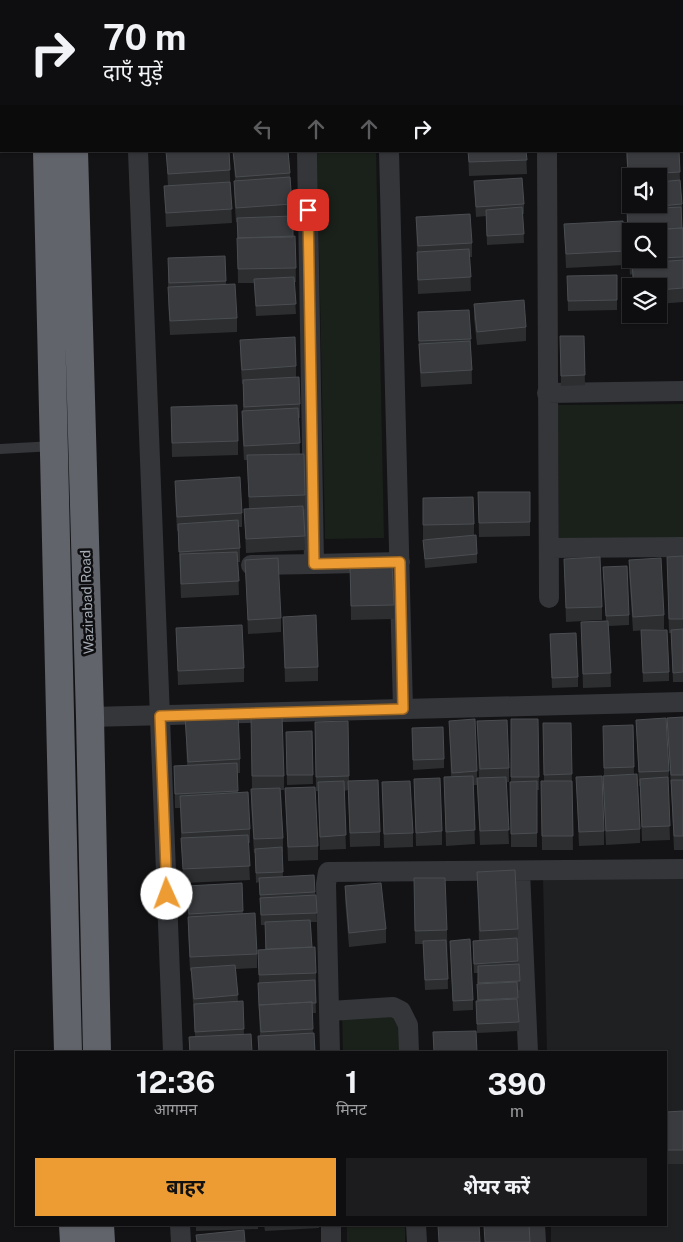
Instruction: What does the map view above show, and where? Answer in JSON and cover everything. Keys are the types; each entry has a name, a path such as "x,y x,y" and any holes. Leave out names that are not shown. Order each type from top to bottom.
{"highway":[{"name":"Wazirabad Road","path":"47,152 68,1051"},
{"name":"Wazirabad Road","path":"74,152 90,718 96,1051"},
{"path":"73,1226 74,1242"},
{"path":"100,1226 100,1242"}],"street":[{"path":"138,152 173,1051"},
{"path":"307,152 314,564"},
{"path":"389,152 403,709"},
{"path":"547,152 549,598"},
{"path":"547,393 683,392"},
{"path":"549,548 683,547"},
{"path":"251,564 400,562"},
{"path":"90,718 683,702"},
{"path":"330,1051 326,884 328,872 683,869"},
{"path":"520,871 528,1051"},
{"path":"330,1011 393,1007 401,1011 408,1025 409,1051"},
{"path":"180,1226 181,1242"},
{"path":"331,1226 331,1242"},
{"path":"416,1226 417,1242"},
{"path":"535,1226 536,1242"}],"lane":[{"path":"0,448 55,446"}],"shaded area":[{"path":"317,152 376,152 384,538 325,539"},
{"path":"683,404 683,538 559,539 558,405"},
{"path":"683,874 683,1242 551,1242 551,1226 667,1226 667,1051 547,1051 543,877"},
{"path":"400,1012 401,1051 343,1051 342,1013"},
{"path":"347,1226 405,1226 405,1242 347,1242"}],"building":[{"path":"166,152 229,152 230,170 168,174"},
{"path":"233,152 288,152 290,173 236,177"},
{"path":"468,152 526,152 527,160 469,162"},
{"path":"627,152 679,152 680,172 667,173 667,168 628,168"},
{"path":"290,177 292,204 236,208 234,181"},
{"path":"522,178 524,204 476,207 474,181"},
{"path":"680,180 682,204 667,205 667,181"},
{"path":"230,182 232,209 166,213 164,186"},
{"path":"522,207 524,234 487,236 486,210"},
{"path":"681,207 682,228 667,229 667,223 628,223 627,213 667,213 667,208"},
{"path":"470,214 472,243 418,246 416,217"},
{"path":"293,216 293,237 238,238 237,218"},
{"path":"623,221 622,251 566,254 564,224"},
{"path":"683,228 683,257 667,258 667,229"},
{"path":"295,236 296,268 238,269 237,238"},
{"path":"469,249 471,277 418,280 417,252"},
{"path":"225,256 226,281 169,283 168,258"},
{"path":"683,260 683,288 667,289 667,278 633,278 632,268 667,268 667,261"},
{"path":"617,275 617,300 568,301 567,276"},
{"path":"294,277 296,304 256,306 254,279"},
{"path":"235,284 237,318 170,321 168,287"},
{"path":"524,300 526,327 477,332 474,304"},
{"path":"469,310 471,339 419,341 418,312"},
{"path":"560,336 584,336 585,375 561,376"},
{"path":"295,337 296,366 242,370 240,340"},
{"path":"470,341 472,370 421,373 419,344"},
{"path":"299,377 300,404 244,407 243,380"},
{"path":"237,405 238,441 172,443 171,407"},
{"path":"298,408 300,443 244,446 242,411"},
{"path":"304,454 305,495 249,497 247,455"},
{"path":"240,477 242,513 177,517 175,481"},
{"path":"478,492 530,492 530,522 479,523"},
{"path":"473,497 474,524 423,525 423,498"},
{"path":"303,506 305,536 246,539 244,509"},
{"path":"238,520 240,548 179,552 178,524"},
{"path":"476,535 477,554 425,559 423,540"},
{"path":"237,552 239,581 181,584 180,554"},
{"path":"683,556 683,619 669,619 667,557"},
{"path":"600,557 602,607 566,608 564,559"},
{"path":"278,558 281,618 248,620 245,560"},
{"path":"661,558 664,615 633,617 629,560"},
{"path":"392,564 394,605 351,606 350,565"},
{"path":"627,566 629,615 606,616 603,567"},
{"path":"316,615 318,667 285,668 283,617"},
{"path":"608,621 611,673 583,674 581,622"},
{"path":"242,625 244,668 178,671 176,628"},
{"path":"683,629 683,672 673,673 671,630"},
{"path":"641,630 667,630 669,672 643,673"},
{"path":"576,633 578,677 552,678 550,634"},
{"path":"238,714 240,759 188,762 185,716"},
{"path":"282,715 284,776 252,776 251,716"},
{"path":"683,717 683,775 671,775 667,718"},
{"path":"666,718 669,771 639,772 636,720"},
{"path":"475,719 477,771 452,773 449,721"},
{"path":"511,719 538,719 539,777 511,777"},
{"path":"507,720 509,768 480,769 477,721"},
{"path":"348,721 349,776 316,777 315,722"},
{"path":"543,723 571,723 572,774 544,775"},
{"path":"633,725 634,767 604,768 603,726"},
{"path":"443,727 444,759 413,760 412,728"},
{"path":"312,731 313,775 287,775 286,732"},
{"path":"237,763 238,791 175,794 174,766"},
{"path":"637,774 640,829 606,831 603,776"},
{"path":"473,776 475,830 446,832 444,777"},
{"path":"602,776 604,831 579,832 576,777"},
{"path":"506,777 509,830 480,831 477,778"},
{"path":"668,777 670,826 642,827 640,779"},
{"path":"440,778 442,831 416,833 414,779"},
{"path":"378,780 380,832 350,833 348,781"},
{"path":"671,780 683,780 683,836 674,836"},
{"path":"344,781 346,835 320,837 318,782"},
{"path":"410,781 413,833 384,834 382,782"},
{"path":"537,781 537,833 511,834 510,782"},
{"path":"541,781 572,781 573,836 542,836"},
{"path":"315,787 318,846 288,847 285,788"},
{"path":"280,788 283,838 254,839 251,789"},
{"path":"248,792 250,829 182,833 180,796"},
{"path":"248,835 250,866 183,869 181,838"},
{"path":"282,847 283,872 256,873 255,849"},
{"path":"515,870 518,929 480,931 477,872"},
{"path":"314,875 315,892 260,895 259,878"},
{"path":"414,878 445,878 447,930 415,931"},
{"path":"242,883 243,911 189,914 187,886"},
{"path":"381,883 386,929 349,933 345,886"},
{"path":"316,895 317,913 261,915 260,898"},
{"path":"255,913 257,954 190,957 188,917"},
{"path":"310,920 312,947 266,949 265,922"},
{"path":"517,938 518,961 474,964 473,941"},
{"path":"470,939 473,1000 453,1001 450,941"},
{"path":"446,940 448,979 425,980 423,941"},
{"path":"315,947 316,973 259,975 258,950"},
{"path":"519,964 520,981 478,983 478,966"},
{"path":"235,965 238,995 194,999 191,968"},
{"path":"315,980 316,1003 259,1005 258,983"},
{"path":"517,982 518,998 478,1000 477,984"},
{"path":"517,999 519,1022 477,1024 476,1001"},
{"path":"243,1001 244,1029 195,1032 194,1004"},
{"path":"312,1002 313,1029 261,1032 259,1005"},
{"path":"476,1031 477,1051 434,1051 433,1032"},
{"path":"314,1033 315,1051 259,1051 258,1036"},
{"path":"251,1034 252,1051 190,1051 189,1037"},
{"path":"683,1111 683,1150 667,1150 667,1112"},
{"path":"438,1226 479,1226 480,1242 439,1242"},
{"path":"484,1226 529,1226 530,1242 485,1242"},
{"path":"244,1230 245,1242 197,1242 196,1235"}],"route":[{"path":"167,894 160,716 403,709 400,562 314,564 308,210"}]}
